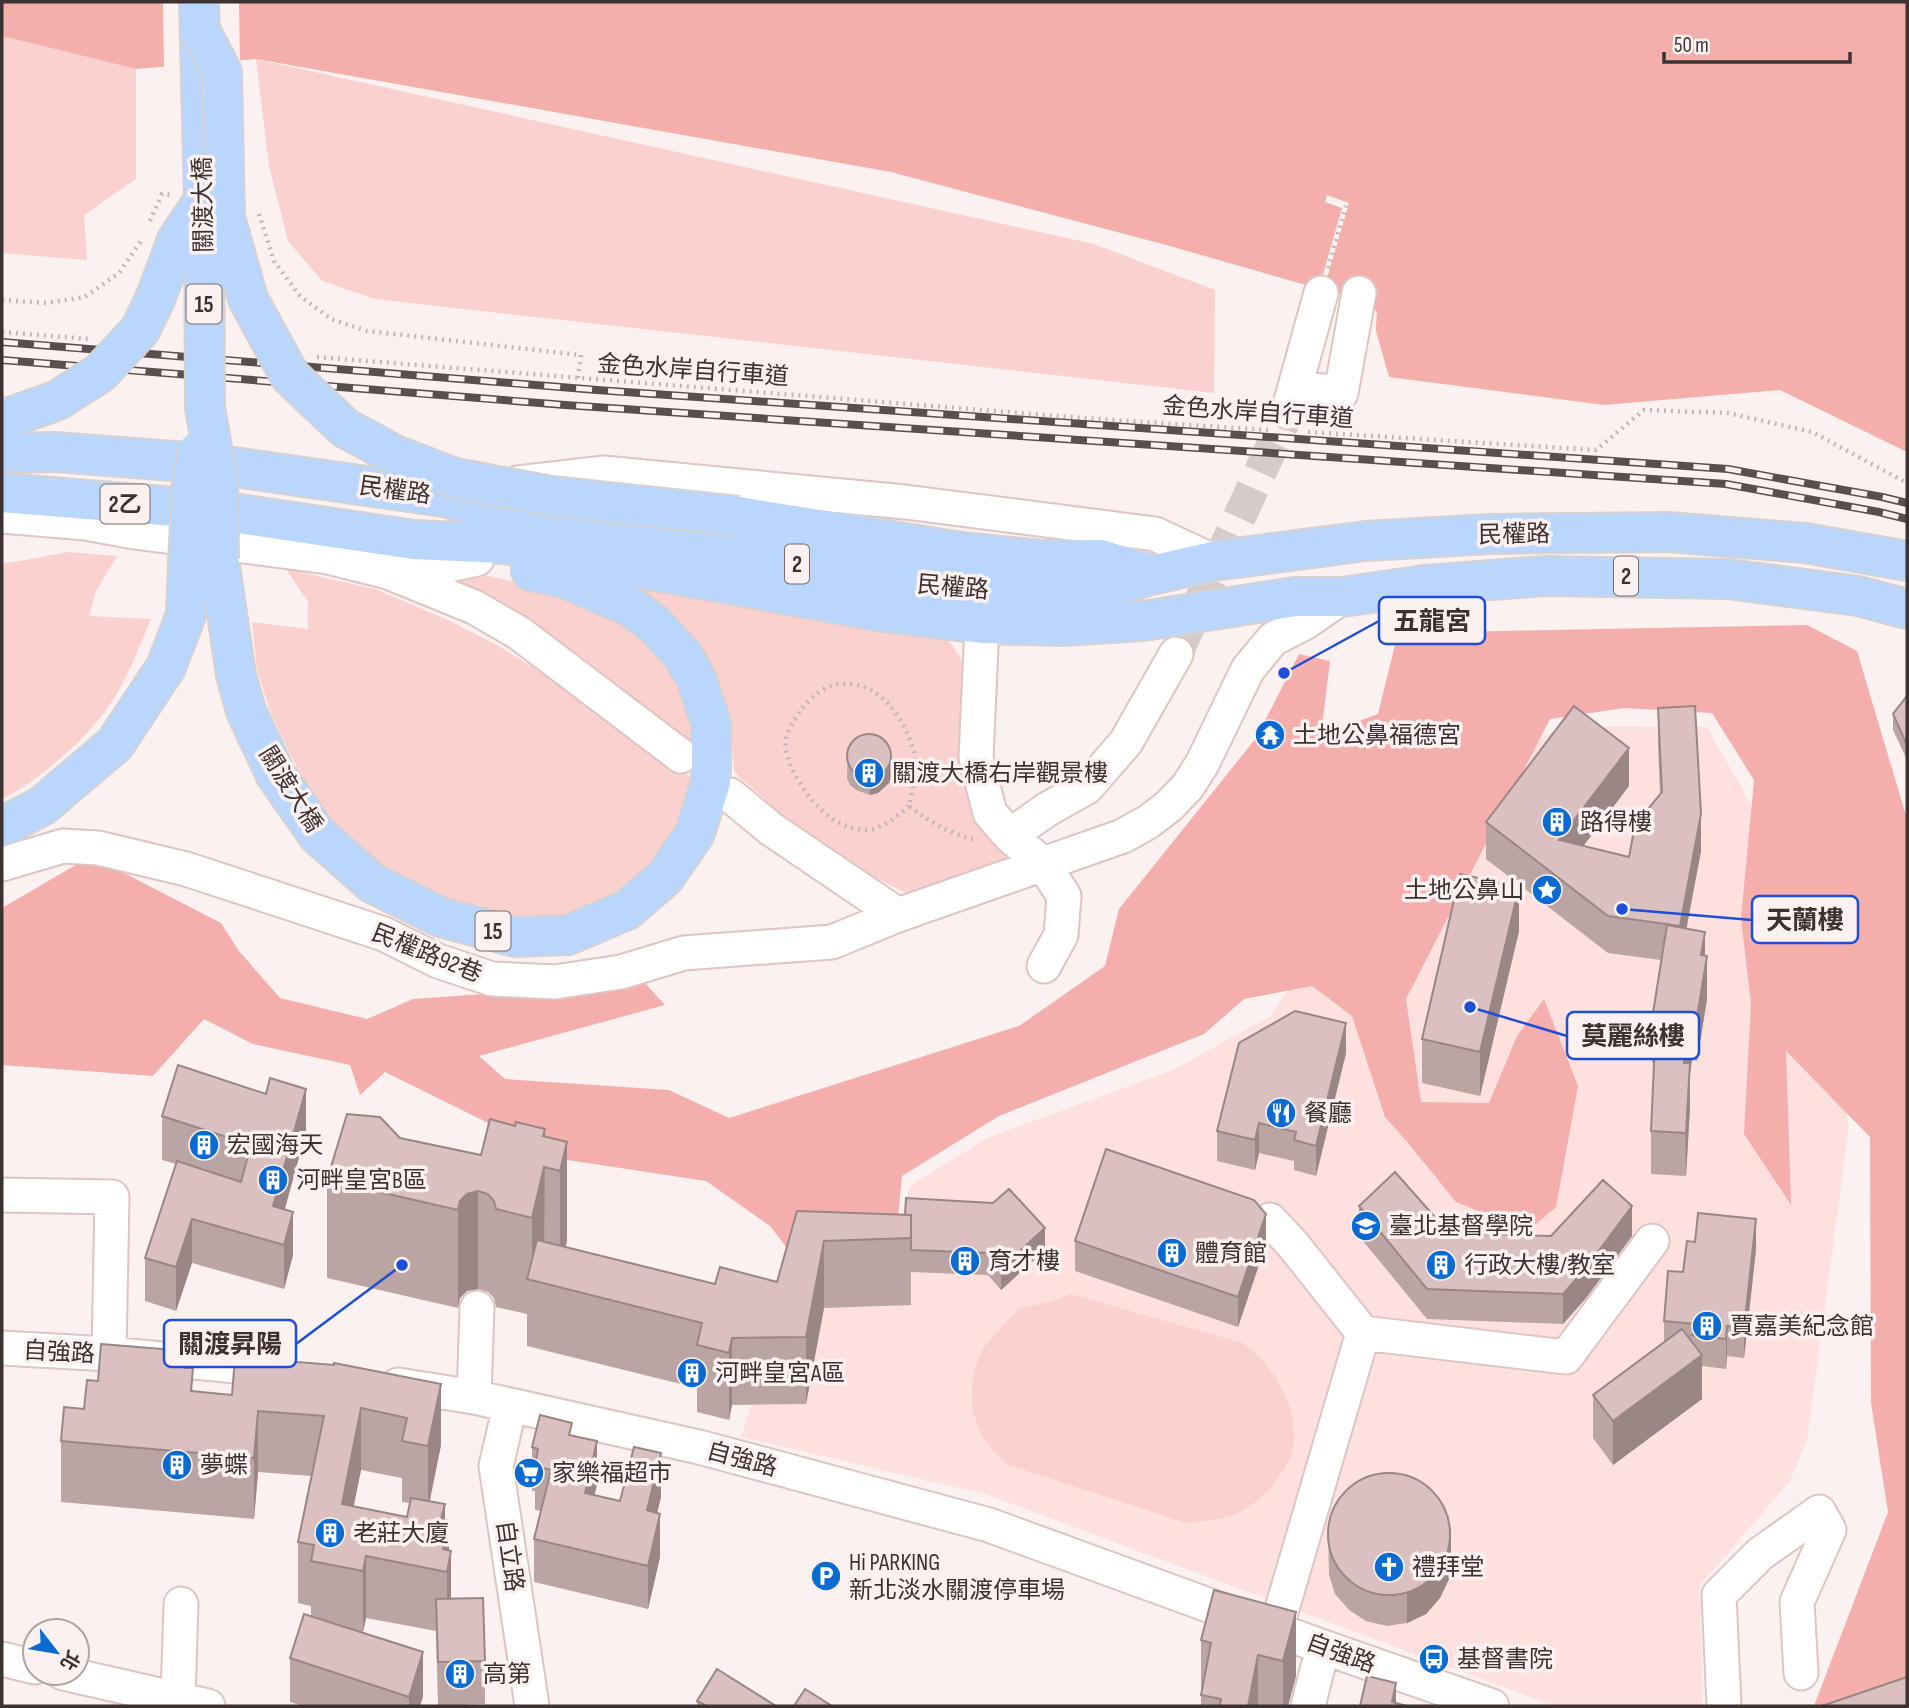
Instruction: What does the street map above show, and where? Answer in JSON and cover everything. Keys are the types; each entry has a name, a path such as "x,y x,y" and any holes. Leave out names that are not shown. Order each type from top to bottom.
{"main road":[{"name":"關渡大橋","path":"200,16 189,197 205,408 192,482 203,562 246,711 276,775 317,834 372,883 440,917 516,937 568,935 627,910 665,877 695,833 711,782 711,723 696,678 682,654 654,624 631,607 564,578 477,559 414,540"},
{"path":"200,16 222,72 225,217 248,299 290,376 345,428 395,455 455,478 551,496 738,516 961,552 1043,560 1100,559 1151,575"},
{"path":"2,418 58,400 100,373 140,330 156,297 177,240 189,197"},
{"name":"民權路","path":"2,453 55,452 213,464 444,497 512,515 906,582 964,589 1036,593 1096,592 1151,575 1213,561 1366,541 1489,534 1654,532 1805,543 1907,561"},
{"name":"民權路","path":"14,497 212,510 414,540 503,544 884,612 982,624 1063,626 1143,621 1295,597 1342,597 1425,585 1545,576 1728,579 1858,596 1907,610"},
{"name":"關渡大橋","path":"2,827 42,806 115,744 166,667 203,562"}],"street":[{"path":"1292,416 1321,293"},
{"path":"1292,416 1341,393 1359,293"},
{"name":"2乙","path":"2,430 19,433 55,452"},
{"path":"444,497 479,487 604,473 918,503 1154,534 1213,561"},
{"path":"2,516 86,523 134,533 328,557 388,572 474,607 519,633 681,756"},
{"path":"2,540 18,535 85,536 134,533"},
{"path":"328,557 361,554 444,566 477,559"},
{"name":"民權路","path":"898,915 1124,836 1148,822 1169,806 1188,786 1202,764 1248,669 1272,639 1306,622 1342,597"},
{"path":"982,624 976,758 990,813 1010,836 1043,863 1065,896 1062,935 1044,966"},
{"path":"1010,836 1045,810 1087,787 1126,741 1176,653"},
{"path":"730,795 772,829 898,915"},
{"name":"民權路92巷","path":"2,864 63,846 98,848 173,866 384,934 438,961 492,979 555,982 621,972 684,953 832,942 898,915"},
{"path":"2,1195 113,1197 109,1354"},
{"path":"1270,1220 1363,1332 1566,1357 1652,1241"},
{"path":"474,1397 477,1308"},
{"path":"1276,1629 1363,1332"},
{"name":"自強路","path":"2,1349 109,1354 302,1373"},
{"name":"自強路","path":"370,1381 474,1397 699,1447 989,1525 1276,1629 1435,1696 1492,1706"},
{"name":"自立路","path":"510,1406 496,1466 532,1706"},
{"path":"1724,1706 1719,1595 1760,1555 1819,1512 1829,1530 1797,1602 1801,1673"},
{"path":"91,1679 193,1703 181,1604"},
{"path":"1308,1706 1322,1647"},
{"path":"2,1659 21,1664"}],"path":[{"path":"147,229 162,194 189,197"},
{"path":"1321,293 1346,206"},
{"name":"金色水岸自行車道","path":"258,208 274,261 300,296 331,318 367,331 581,355 578,378 1098,419 1292,416 1596,450 1644,410 1728,413 1812,432 1907,483"},
{"path":"2,300 46,303 85,296 119,273 142,240"},
{"path":"852,684 877,693 894,709 907,732 915,755 909,806 892,820 873,829 849,829 807,796 795,775 785,748 791,724 808,700 828,687 852,684"},
{"path":"909,806 934,825 961,836 987,843 1010,836"}],"shaded area":[{"path":"2,2 1907,2 1907,452 1780,390 1604,405 1389,377 1368,303 1170,246 891,172 256,59 136,69 2,36"},
{"path":"2,36 136,69 136,179 84,215 87,260 2,253"},
{"path":"256,59 1094,244 1215,290 1214,393 375,299 322,281 288,241 269,166"},
{"path":"69,552 117,556 96,591 89,616 151,619 123,683 101,716 76,744 47,770 2,799 2,564"},
{"path":"286,569 375,589 446,619 497,645 570,690 693,779 688,803 672,837 647,867 612,895 575,914 535,924 414,894 338,831 311,793 270,711 257,670 252,622 308,629 308,602"},
{"path":"413,569 489,576 577,597 653,642 677,675 690,712 695,749"},
{"path":"612,576 947,638 960,657 967,682 994,838 1006,858 1006,867 909,894 848,862 805,834 734,772 725,700 712,668"},
{"path":"1807,625 1857,651 1907,819 1907,1681 1849,1706 1814,1706 1888,1512 1871,1403 1870,1137 1786,1051 1791,1205 1744,1134 1751,1004 1741,918 1754,780 1712,713 1624,708 1550,719 1406,999 1421,1102 1489,1103 1517,1036 1544,999 1578,1086 1556,1207 1528,1231 1456,1202 1385,1117 1352,1016 1312,986 1244,999 1204,1034 999,1116 902,1176 893,1270 791,1253 770,1226 706,1181 561,1159 385,1072 360,1095 350,1065 253,1044 204,1019 153,1076 2,1065 2,908 91,856 221,923 239,951 280,998 367,1019 413,999 645,983 665,1005 479,1056 505,1079 669,1090 729,1118 1019,1026 1105,966 1119,909 1256,738 1299,654 1330,661 1321,735 1378,714 1398,633"},
{"name":"臺北基督學院","path":"1564,726 1707,727 1811,910 1849,1127 1807,1440 1790,1481 1700,1585 1703,1706 1554,1706 985,1494 741,1437 795,1268 882,1271 911,1185 987,1138 1175,1069 1270,1016 1359,885 1449,787"},
{"path":"1071,1294 1243,1343 1263,1361 1286,1397 1291,1410 1294,1438 1293,1448 1284,1469 1261,1497 1231,1516 1186,1523 1008,1465 991,1448 979,1430 972,1409 975,1367 983,1348 1018,1309"}],"pier":[{"path":"163,2 239,2 240,64 164,70"},
{"path":"1327,195 1349,203 1323,292 1350,296 1377,312 1375,341 1365,306 1316,292 1342,208 1325,202"}],"building":[{"path":"1907,696 1907,745 1893,714"},
{"path":"1574,706 1629,748 1559,840 1629,857 1635,825 1662,792 1658,708 1695,706 1701,814 1680,926 1608,916 1486,822"},
{"path":"869,734 878,735 885,740 890,747 890,765 885,772 878,777 869,778 860,777 853,772 848,765 847,756 848,747 853,740 860,735"},
{"path":"1460,874 1519,887 1480,1052 1422,1039"},
{"path":"1667,925 1705,932 1701,955 1707,956 1697,1017 1692,1016 1684,1063 1690,1063 1686,1133 1651,1131 1655,1041 1659,1020 1652,1019"},
{"name":"餐廳","path":"1295,1011 1346,1023 1316,1146 1294,1140 1296,1132 1259,1123 1255,1140 1217,1131 1239,1043"},
{"path":"178,1065 266,1094 270,1078 306,1089 273,1206 293,1212 284,1245 192,1219 176,1267 145,1258 177,1161 241,1182 251,1145 162,1116"},
{"path":"347,1114 380,1117 400,1138 481,1155 490,1119 515,1126 516,1122 545,1129 543,1136 567,1142 560,1171 544,1167 532,1218 496,1209 488,1194 478,1191 467,1194 460,1201 458,1210 327,1180"},
{"name":"體育館","path":"1106,1149 1254,1200 1266,1214 1238,1297 1075,1241"},
{"path":"1395,1172 1449,1233 1551,1236 1603,1180 1632,1206 1563,1294 1427,1289 1359,1206"},
{"path":"1009,1189 1045,1228 1001,1268 988,1253 911,1250 911,1215 905,1215 906,1198 993,1203"},
{"path":"797,1211 911,1215 911,1238 824,1241 806,1337 732,1338 729,1353 697,1345 702,1323 527,1279 537,1240 715,1284 720,1267 777,1282"},
{"name":"賈嘉美紀念館","path":"1698,1213 1756,1219 1744,1328 1727,1326 1726,1339 1692,1335 1706,1325 1664,1321 1668,1271 1683,1272 1687,1241 1695,1242"},
{"path":"1682,1329 1702,1355 1613,1421 1593,1395"},
{"path":"101,1344 186,1351 185,1368 193,1368 191,1391 232,1395 235,1357 334,1363 441,1384 428,1446 402,1441 407,1418 361,1408 342,1504 407,1517 411,1498 445,1504 441,1519 449,1521 443,1549 451,1551 447,1572 366,1556 363,1571 311,1561 314,1545 298,1542 324,1416 258,1411 254,1458 61,1441 64,1407 84,1409 87,1380 98,1381"},
{"path":"540,1415 572,1423 569,1435 597,1441 585,1493 620,1501 634,1447 661,1453 647,1510 660,1514 648,1566 534,1539 551,1470 535,1466 538,1449 532,1447"},
{"name":"禮拜堂","path":"1389,1473 1412,1478 1432,1491 1445,1511 1450,1534 1445,1557 1432,1577 1412,1590 1389,1595 1366,1590 1346,1577 1333,1557 1328,1534 1333,1511 1346,1491 1366,1478"},
{"path":"1214,1590 1296,1612 1283,1661 1258,1655 1248,1706 1220,1706 1221,1699 1201,1695 1211,1643 1201,1640"},
{"path":"483,1598 485,1661 438,1662 436,1599"},
{"path":"304,1614 423,1652 409,1697 290,1658"},
{"path":"717,1669 776,1706 707,1706 697,1701"},
{"path":"1367,1676 1396,1683 1392,1702 1407,1706 1360,1706"},
{"path":"1907,1677 1907,1706 1822,1706"},
{"path":"805,1689 832,1706 794,1706"}],"tunnel":[{"path":"1176,654 1288,412"}],"railway":[{"path":"2,342 597,390 1728,469 1907,503"},
{"path":"2,360 565,405 1726,484 1907,519"}],"place":[{"name":"五龍宮","path":"1284,673"},
{"name":"土地公鼻福德宮","path":"1270,735"},
{"name":"關渡大橋右岸觀景樓","path":"869,773"},
{"name":"路得樓","path":"1557,822"},
{"name":"土地公鼻山","path":"1547,890"},
{"name":"天蘭樓","path":"1622,909"},
{"name":"莫麗絲樓","path":"1470,1007"},
{"name":"餐廳","path":"1281,1113"},
{"name":"宏國海天","path":"204,1145"},
{"name":"河畔皇宮B區","path":"273,1180"},
{"name":"臺北基督學院","path":"1366,1226"},
{"name":"體育館","path":"1172,1253"},
{"name":"育才樓","path":"965,1261"},
{"name":"關渡昇陽","path":"402,1265"},
{"name":"行政大樓/教室","path":"1441,1265"},
{"name":"賈嘉美紀念館","path":"1707,1326"},
{"name":"河畔皇宮A區","path":"692,1373"},
{"name":"夢蝶","path":"177,1465"},
{"name":"家樂福超市","path":"529,1473"},
{"name":"老莊大廈","path":"330,1533"},
{"name":"禮拜堂","path":"1389,1567"},
{"name":"Hi PARKING 新北淡水關渡停車場","path":"826,1576"},
{"name":"基督書院","path":"1434,1659"},
{"name":"高第","path":"460,1674"}]}
